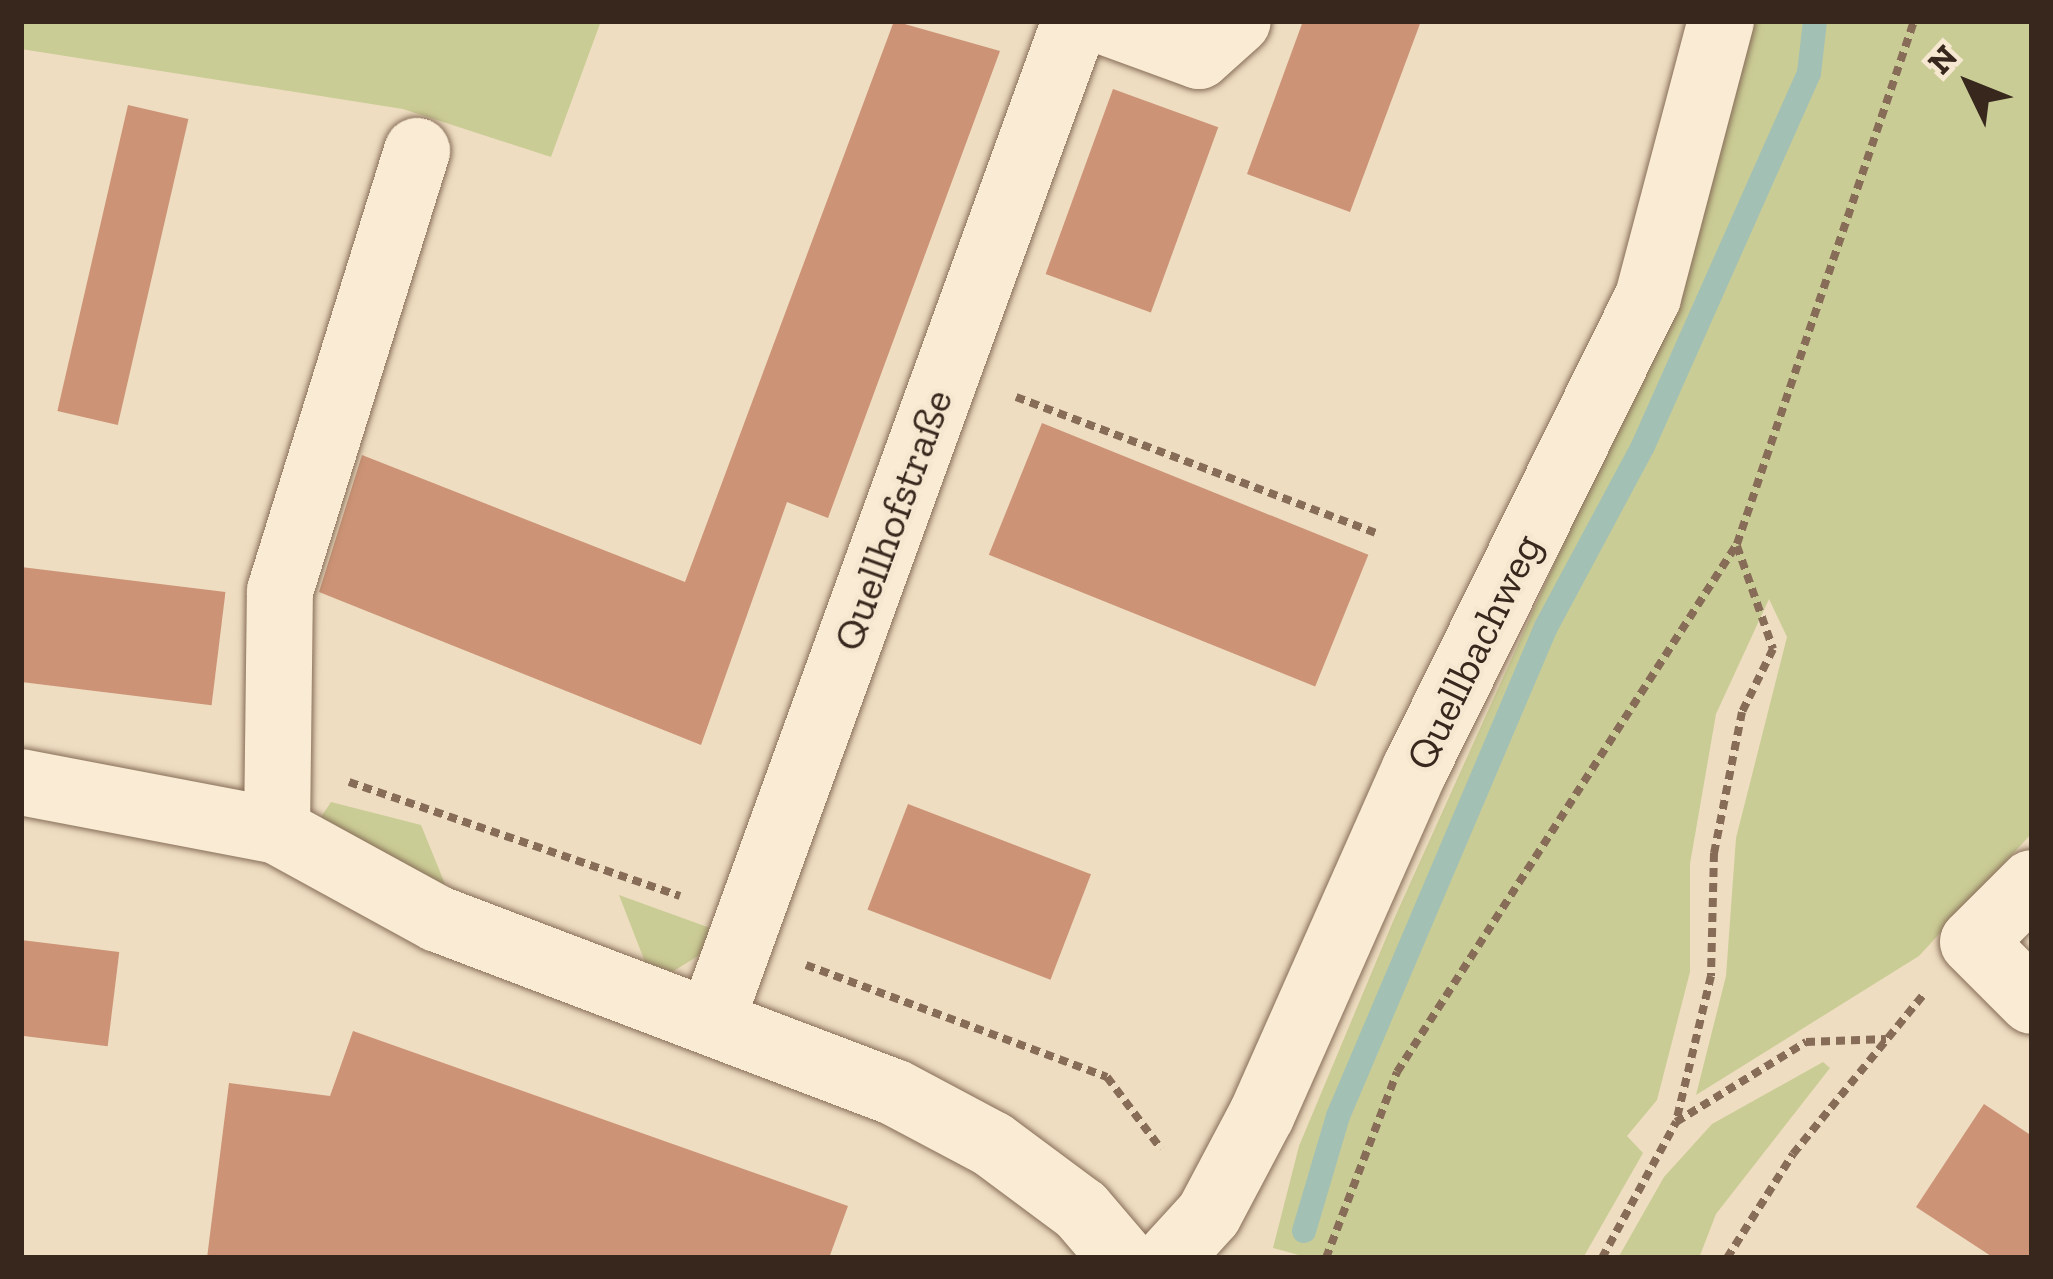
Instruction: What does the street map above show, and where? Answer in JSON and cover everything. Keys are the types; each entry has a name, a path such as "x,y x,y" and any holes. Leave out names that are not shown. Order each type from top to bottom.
{"street":[{"name":"Quellhofstraße","path":"712,1018 1075,21"},
{"path":"1103,21 1199,56 1238,21"},
{"name":"Quellbachweg","path":"1169,1258 1209,1214 1262,1114 1415,769 1648,297 1721,21"},
{"path":"277,832 280,591 417,151"},
{"path":"21,782 277,832 438,919 712,1018 992,1144 1081,1210 1122,1258"},
{"path":"2032,883 1973,942 2032,1001"}],"path":[{"path":"1326,1258 1397,1072 1737,544 1914,21"},
{"path":"998,391 1375,533"},
{"path":"1602,1258 1676,1122 1711,976 1714,854 1742,712 1773,649 1737,544"},
{"path":"1676,1122 1806,1042 1886,1040 1727,1258"}],"green space":[{"path":"21,21 601,21 551,157 403,109 21,49"},
{"path":"1748,21 2032,21 2032,833 1919,956 1696,1095 1726,976 1736,838 1787,637 1769,599 1716,714 1690,864 1690,972 1657,1100 1627,1136 1643,1153 1583,1258 1310,1258 1273,1248 1299,1146 1394,919 1667,314"},
{"path":"331,802 421,825 447,889 321,817"},
{"path":"619,895 713,929 703,953 672,972 645,962"},
{"path":"1823,1062 1830,1068 1716,1214 1699,1258 1618,1258 1664,1177 1712,1124"}],"building":[{"path":"894,21 1000,51 828,518 787,502 701,745 319,592 362,455 685,582"},
{"path":"1303,21 1421,21 1350,212 1247,174"},
{"path":"1113,89 1218,127 1151,312 1046,274"},
{"path":"128,105 188,119 118,425 57,411"},
{"path":"1042,423 1368,555 1315,687 989,555"},
{"path":"21,567 225,592 212,705 21,682"},
{"path":"908,804 1091,874 1050,980 868,909"},
{"path":"21,940 119,952 108,1046 21,1036"},
{"path":"353,1031 848,1206 829,1258 207,1258 229,1083 330,1096"},
{"path":"1984,1104 2032,1136 2032,1258 1994,1258 1916,1207"}],"waterway":[{"path":"1304,1231 1338,1116 1546,627 1643,446 1809,73 1815,21"}]}
